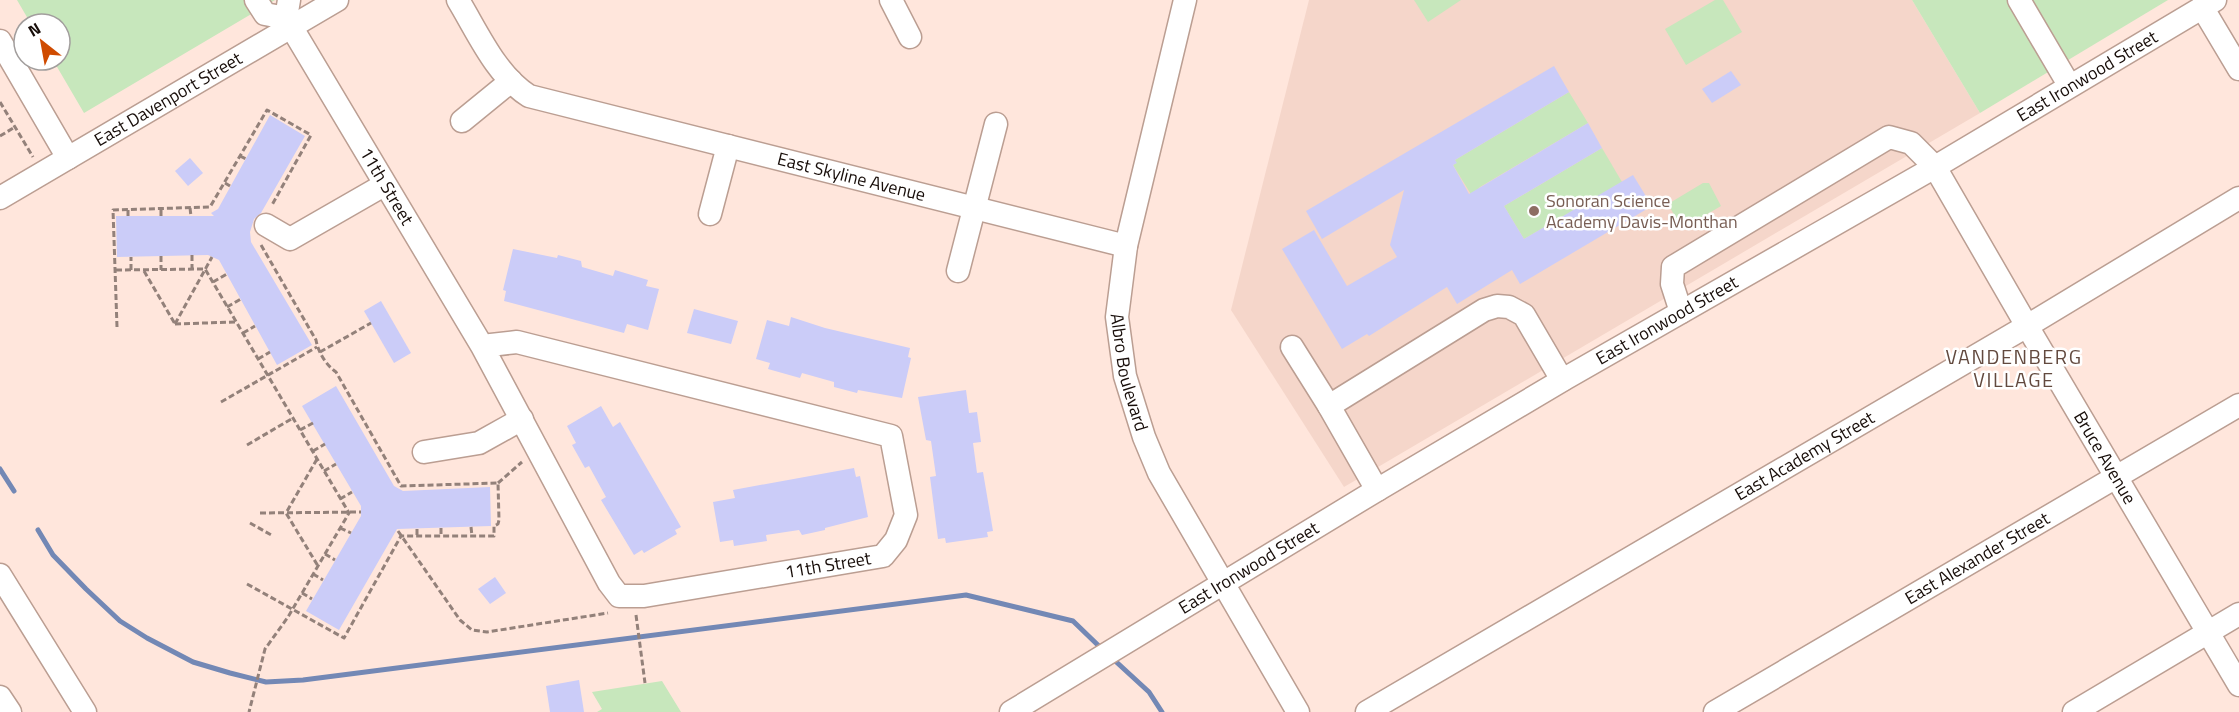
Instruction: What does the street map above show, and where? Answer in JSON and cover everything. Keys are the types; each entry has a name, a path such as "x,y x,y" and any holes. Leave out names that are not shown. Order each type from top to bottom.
{"street":[{"path":"256,0 265,14 289,15"},
{"name":"East Davenport Street","path":"0,198 68,158 289,15 337,0"},
{"name":"East Skyline Avenue","path":"458,0 496,63 511,81 529,96 1126,246"},
{"path":"891,0 910,37"},
{"name":"Albro Boulevard","path":"1185,0 1126,246 1117,316 1125,376 1144,438 1159,473 1298,712"},
{"path":"2019,0 2069,86"},
{"path":"2208,3 2239,69"},
{"name":"East Ironwood Street","path":"1011,712 1562,380 1935,167 2208,3"},
{"name":"11th Street","path":"289,15 384,185 482,346 609,583 619,596 644,596 883,556 896,540 906,515 891,436 517,342 482,346"},
{"path":"0,41 68,158"},
{"path":"462,121 511,81"},
{"path":"958,271 996,124"},
{"name":"Bruce Avenue","path":"1681,312 1671,284 1673,267 1889,137 1911,143 1935,167 2239,685"},
{"path":"710,214 728,146"},
{"path":"266,225 290,239 384,185"},
{"name":"East Academy Street","path":"1368,712 2027,326 2239,198"},
{"path":"1329,406 1484,310 1497,306 1509,307 1524,315 1562,380"},
{"path":"1292,348 1329,406 1377,490"},
{"name":"East Alexander Street","path":"1715,712 2239,405"},
{"path":"424,452 479,443 522,419"},
{"path":"0,575 85,712"},
{"path":"2074,712 2239,614"},
{"path":"0,697 10,712"}],"path":[{"path":"0,102 42,174"},
{"path":"210,207 267,110 311,135 298,154 266,225 265,252 310,329 317,347 330,368 336,372 400,488 498,483 537,448"},
{"path":"0,136 15,127"},
{"path":"255,131 260,134"},
{"path":"240,156 246,159"},
{"path":"281,178 286,181"},
{"path":"225,183 230,186"},
{"path":"117,327 113,210 210,207"},
{"path":"210,207 213,212"},
{"path":"161,208 161,216"},
{"path":"190,208 191,216"},
{"path":"128,210 128,216"},
{"path":"260,255 265,252"},
{"path":"192,255 192,270"},
{"path":"161,256 161,270"},
{"path":"131,270 132,257"},
{"path":"175,324 212,257"},
{"path":"116,270 205,269"},
{"path":"205,269 349,513"},
{"path":"143,270 175,324"},
{"path":"213,282 227,274"},
{"path":"274,280 279,277"},
{"path":"227,307 241,299"},
{"path":"289,305 294,302"},
{"path":"175,324 237,322"},
{"path":"320,352 370,323"},
{"path":"243,333 255,326"},
{"path":"305,332 310,329"},
{"path":"221,402 317,347"},
{"path":"258,359 270,352"},
{"path":"346,403 352,400"},
{"path":"247,445 293,418"},
{"path":"358,424 363,420"},
{"path":"300,430 312,423"},
{"path":"370,445 376,442"},
{"path":"313,451 325,444"},
{"path":"286,513 317,459"},
{"path":"324,471 336,464"},
{"path":"386,472 392,470"},
{"path":"401,536 494,536 494,526 498,525 499,520 498,483"},
{"path":"340,499 352,492"},
{"path":"260,513 361,513"},
{"path":"286,513 318,566"},
{"path":"249,712 261,662 271,640 293,609 349,513"},
{"path":"250,523 273,536"},
{"path":"471,526 472,536"},
{"path":"340,528 351,533"},
{"path":"441,528 441,536"},
{"path":"417,529 417,536"},
{"path":"398,531 460,620 472,630 488,632 613,612"},
{"path":"247,584 344,638 401,536"},
{"path":"385,551 391,554"},
{"path":"325,554 335,560"},
{"path":"313,574 324,580"},
{"path":"368,580 375,583"},
{"path":"302,593 312,599"},
{"path":"357,600 363,604"},
{"path":"635,608 645,682"}],"shaded area":[{"name":"Sonoran Science Academy Davis-Monthan","path":"1309,0 1912,0 1980,113 1344,487 1231,310"}],"green space":[{"path":"17,0 275,0 84,113 60,72 72,72 72,12 24,12"},
{"path":"1414,0 1461,0 1428,22"},
{"path":"1715,0 1723,0 1742,32 1686,65 1665,29"},
{"path":"1912,0 2168,0 1980,113"},
{"path":"1569,92 1588,123 1480,187 1472,196 1453,165 1456,163 1455,160"},
{"path":"1602,148 1622,182 1524,239 1504,206"},
{"path":"1703,183 1709,183 1721,206 1682,229 1668,204"},
{"path":"662,681 681,712 597,712 602,709 592,692"}],"building":[{"path":"1554,66 1569,92 1455,160 1457,163 1453,165 1469,194 1588,123 1602,148 1504,206 1524,239 1633,175 1652,206 1520,284 1512,270 1457,304 1447,287 1369,336 1367,334 1342,349 1282,249 1314,230 1347,286 1397,257 1390,245 1404,190 1322,239 1306,211"},
{"path":"1731,71 1741,85 1712,103 1702,89"},
{"path":"270,115 305,136 261,213 254,219 250,232 251,242 312,345 277,365 219,260 208,255 117,257 116,216 214,216 211,213 218,209"},
{"path":"190,158 203,173 188,186 175,171"},
{"path":"513,249 557,258 558,255 581,261 582,267 613,276 615,270 648,280 646,286 659,289 648,330 627,324 624,333 504,301 506,291 503,290"},
{"path":"381,301 411,353 394,363 364,311"},
{"path":"694,309 738,321 731,344 687,333"},
{"path":"791,317 825,328 910,348 908,357 911,358 902,398 858,390 857,393 834,387 834,382 802,373 800,378 768,369 770,363 756,359 767,320 789,326"},
{"path":"336,386 394,486 403,491 490,487 491,526 397,529 339,630 306,611 361,516 361,506 302,406"},
{"path":"966,390 969,413 977,412 981,442 973,443 977,473 983,472 993,531 987,532 988,537 946,543 945,538 938,539 930,477 936,476 931,441 926,440 918,397"},
{"path":"601,406 613,427 620,422 681,527 675,530 677,534 644,553 642,550 634,555 601,500 606,497 589,466 585,468 572,445 576,443 567,426"},
{"path":"854,468 856,477 860,476 868,517 802,535 799,530 766,535 767,541 734,546 733,540 720,542 713,502 735,498 733,490"},
{"path":"495,577 506,593 490,604 478,589"},
{"path":"579,680 584,712 550,712 546,686"}],"waterway":[{"path":"0,469 14,491"},
{"path":"38,530 53,555 120,621 193,662 266,682 303,680 966,595 1073,621 1103,650"},
{"path":"1112,658 1149,692 1162,712"}],"place":[{"name":"Sonoran Science Academy Davis-Monthan","path":"1534,211"}],"district":[{"name":"VANDENBERG VILLAGE","path":"2014,368"}]}
